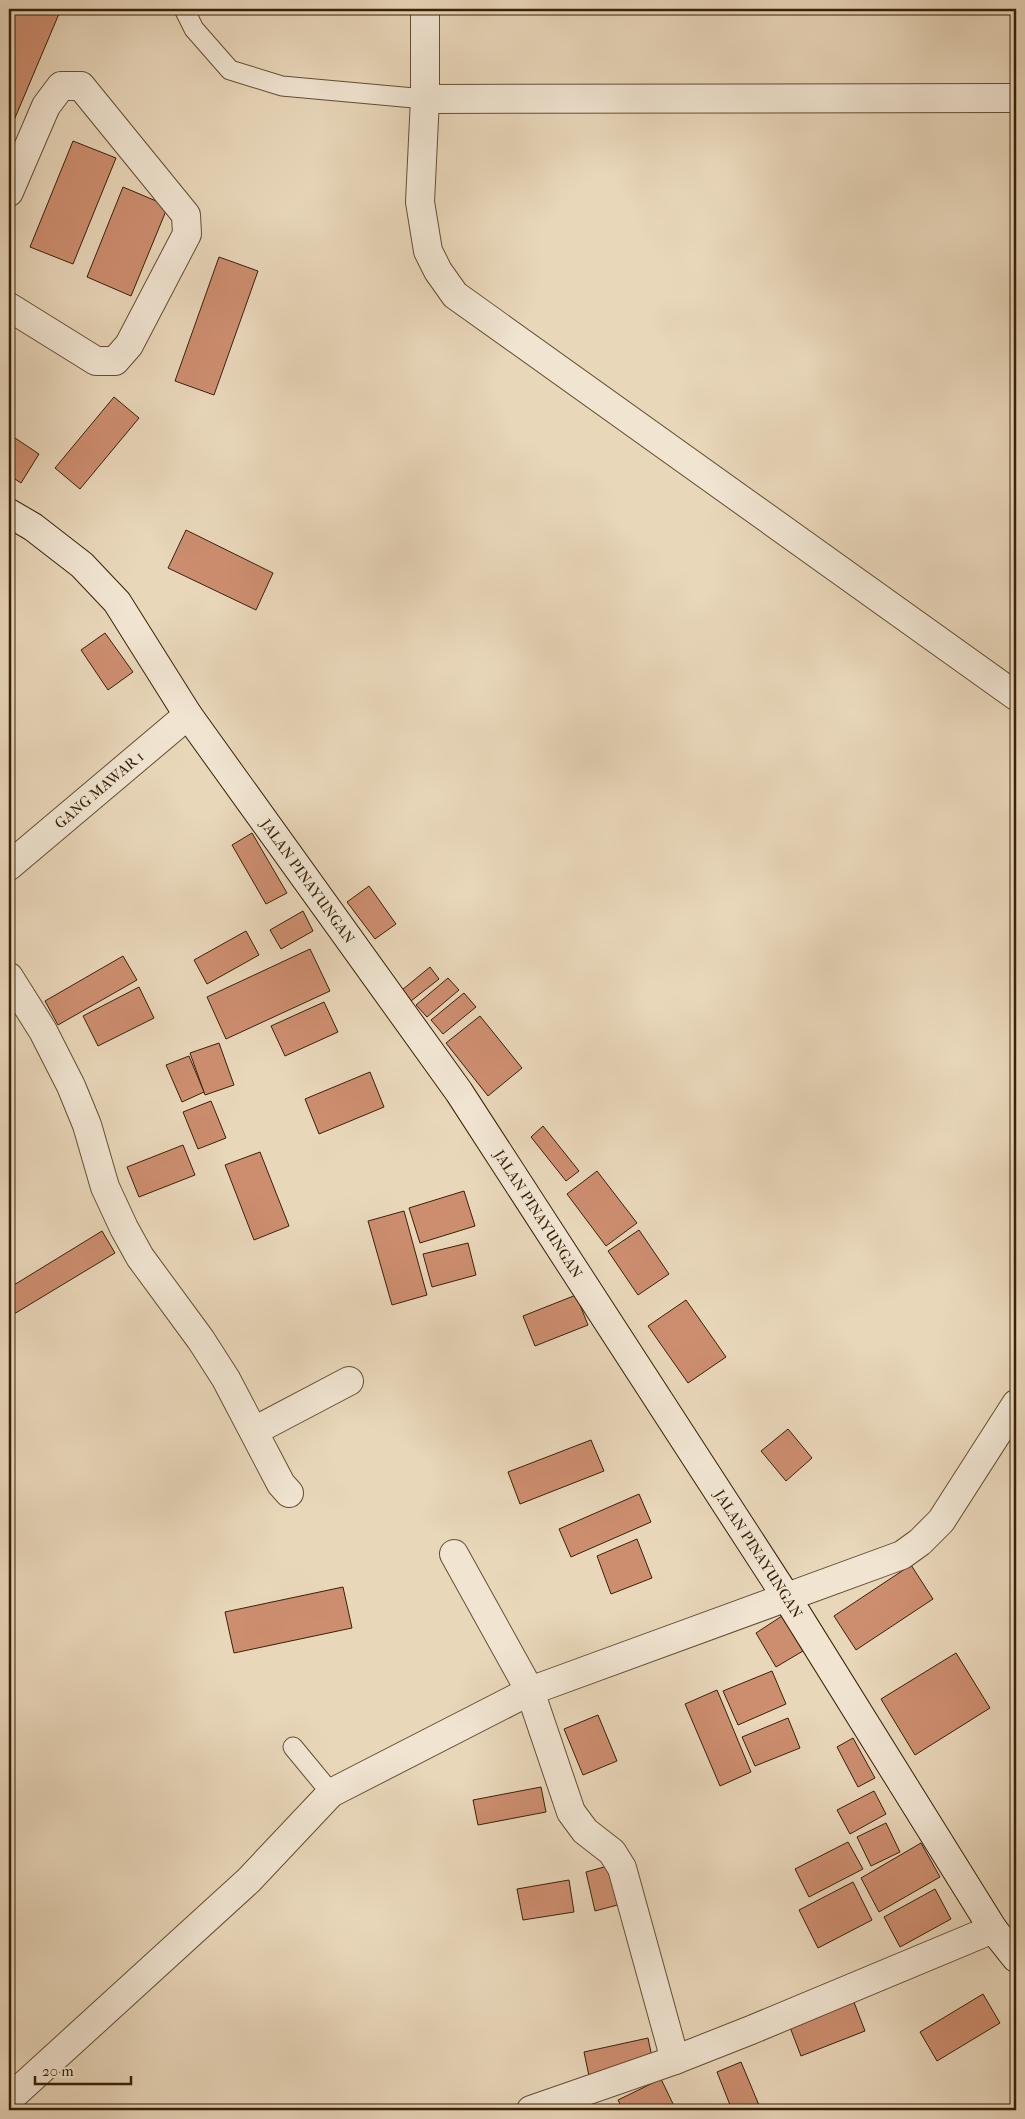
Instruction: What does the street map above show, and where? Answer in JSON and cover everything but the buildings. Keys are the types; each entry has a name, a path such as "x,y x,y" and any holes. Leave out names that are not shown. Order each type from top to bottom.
{"street":[{"path":"425,9 425,98 420,202 428,251 438,271 455,295 1016,696"},
{"path":"9,192 46,106 61,86 81,86 186,215 187,234 129,344 114,361 96,361 9,307"},
{"path":"425,98 1016,98"},
{"name":"JALAN PINAYUNGAN","path":"9,514 33,527 82,566 117,602 188,715 459,1092 788,1598 993,1929 1016,1958"},
{"name":"GANG MAWAR 1","path":"9,866 188,715"},
{"path":"9,977 43,1031 71,1086 87,1125 105,1188 124,1228 140,1257 201,1340 254,1431 281,1484 289,1493"},
{"path":"254,1431 349,1381"},
{"path":"9,2099 249,1880 331,1793 530,1691 902,1555 920,1542 941,1521 1016,1404"},
{"path":"454,1554 530,1691 571,1812 585,1831 612,1852 622,1868 675,2060"},
{"path":"531,2110 675,2060 993,1929"}],"lane":[{"path":"184,9 194,29 230,70 282,86 425,98"},
{"path":"293,1747 331,1793"}]}
